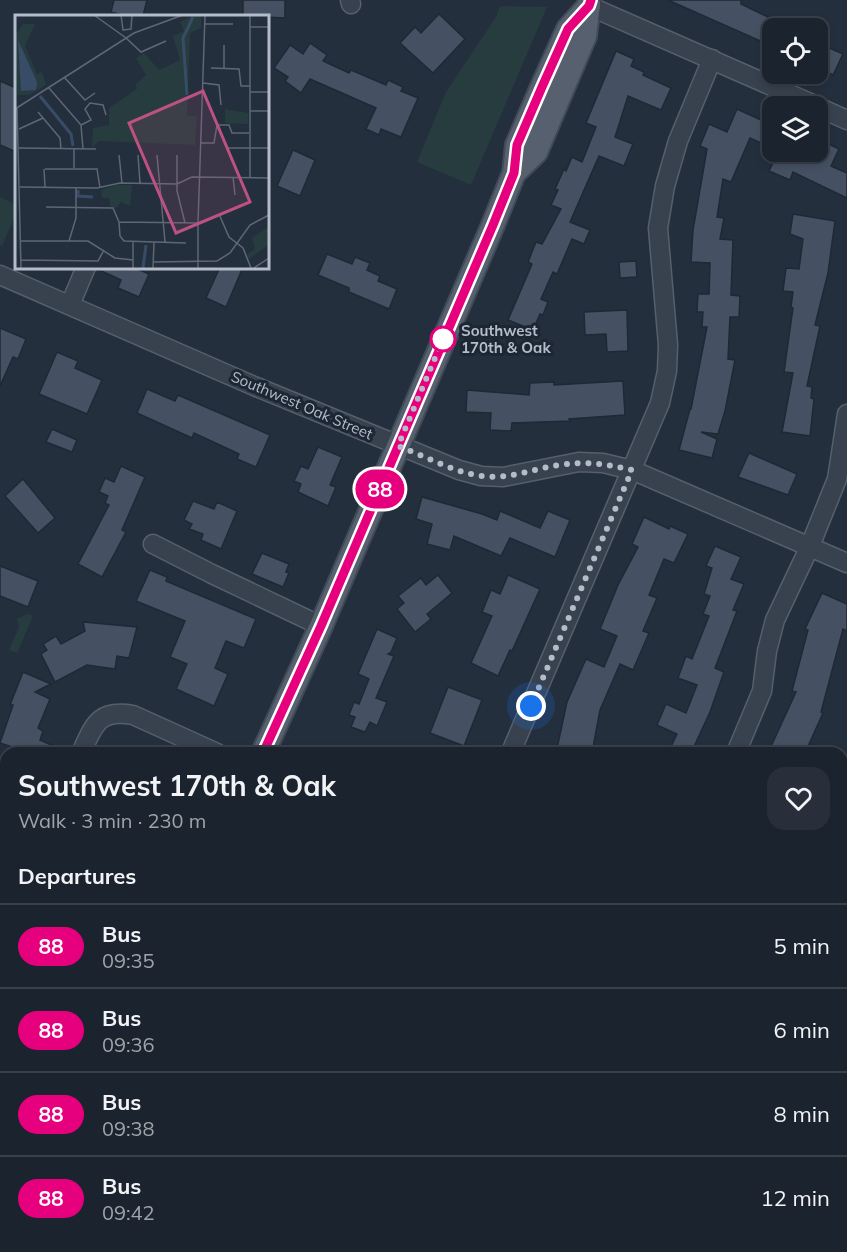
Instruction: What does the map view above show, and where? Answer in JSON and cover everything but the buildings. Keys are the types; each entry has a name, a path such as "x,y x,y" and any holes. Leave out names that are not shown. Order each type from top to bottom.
{"main road":[{"path":"266,747 321,626 514,173 537,152 585,36 590,3"}],"street":[{"path":"590,3 793,96"},
{"path":"513,747 660,403 668,371 668,345 658,228 665,186 678,141 712,59"},
{"path":"828,112 847,120"},
{"path":"70,305 86,268"},
{"name":"Southwest Oak Street","path":"0,274 254,386 459,470 481,476 503,477 579,462 603,463 632,470 847,563"},
{"path":"739,747 762,691 766,651 775,620 810,546 837,479 847,414"},
{"path":"153,544 321,626"},
{"path":"84,747 99,717 121,713 133,715 204,747"}],"green space":[{"path":"500,6 547,7 471,185 417,162 446,92 496,17"},
{"path":"0,197 15,204 15,216 2,246 0,245"},
{"path":"27,614 33,616 17,653 9,650 19,627 17,619"}],"bus line":[{"name":"88","path":"266,747 321,626 493,225 514,173 517,145 542,87 568,29 589,6 591,0"}],"place":[{"name":"Southwest 170th & Oak","path":"443,339"}],"route":[{"path":"443,339 398,446 459,470 481,476 503,477 579,462 603,463 632,470 531,706"}]}
